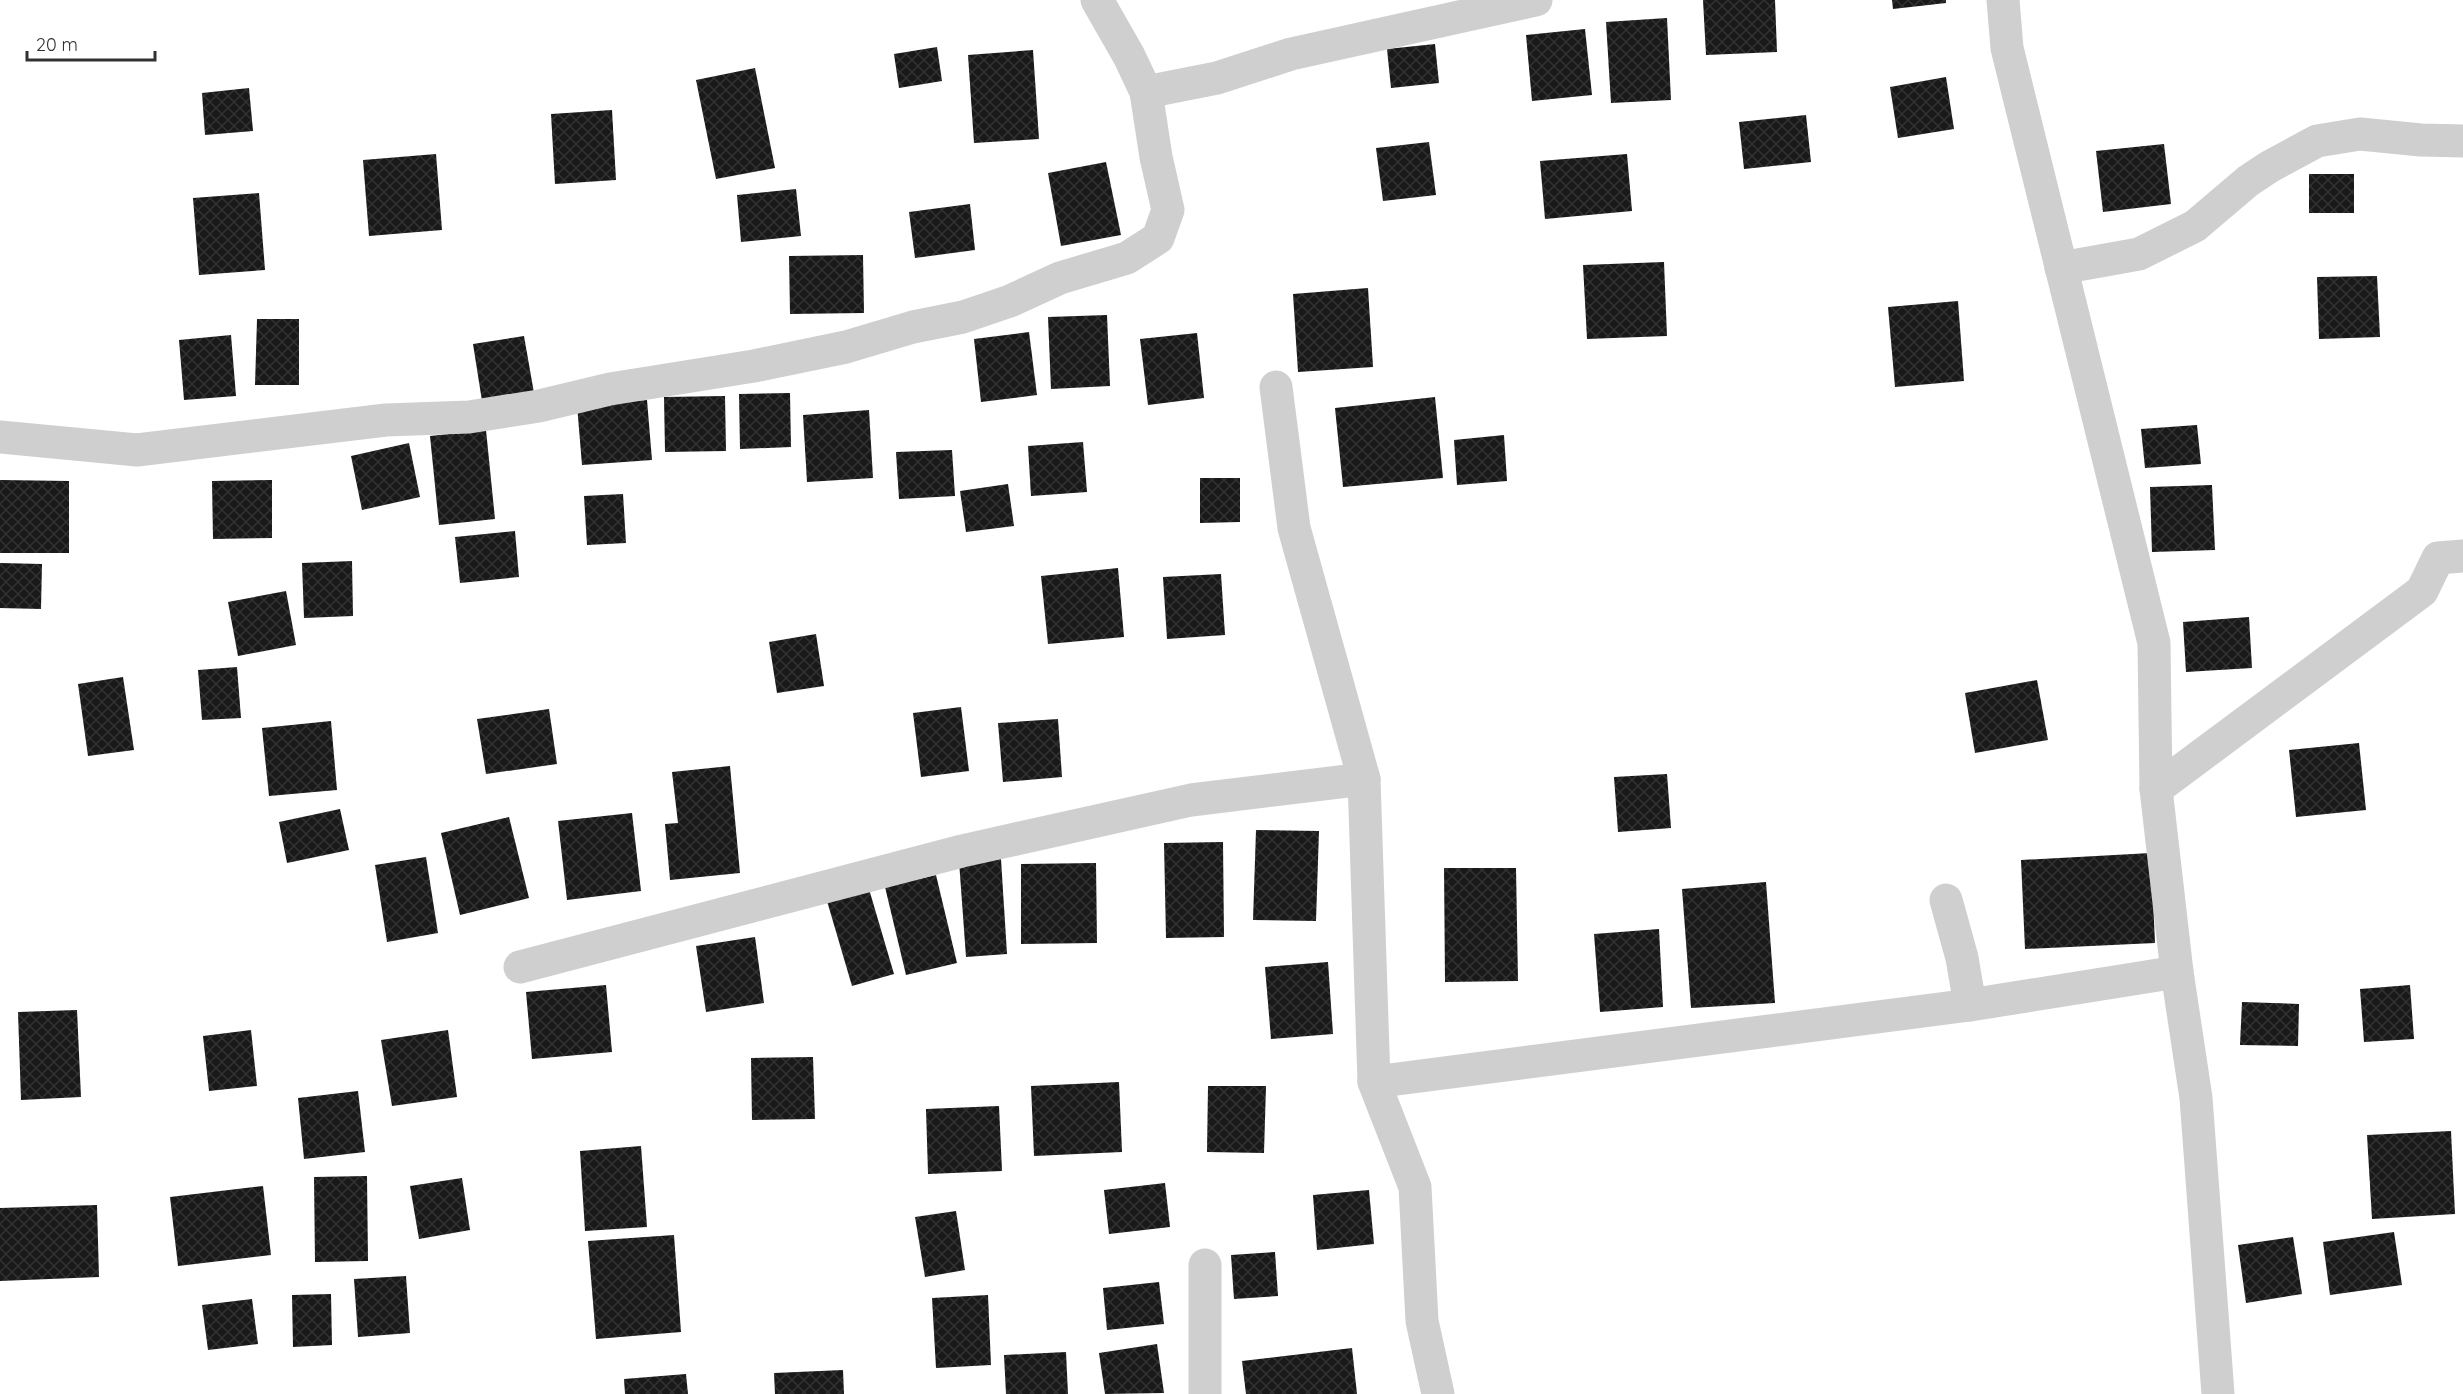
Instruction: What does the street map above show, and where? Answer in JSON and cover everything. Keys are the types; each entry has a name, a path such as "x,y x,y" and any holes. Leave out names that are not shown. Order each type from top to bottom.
{"street":[{"path":"0,437 137,450 386,420 468,417 539,406 610,389 754,366 846,348 913,327 963,317 1010,301 1060,278 1127,258 1158,238 1168,210 1156,157 1146,92 1129,56 1097,0"},
{"path":"1146,92 1217,78 1291,54 1536,0"},
{"path":"2003,0 2007,48 2154,643 2156,789 2177,972 2196,1098 2218,1394"},
{"path":"2061,267 2139,254 2195,226 2248,181 2317,141 2360,134 2421,140 2463,141"},
{"path":"1276,387 1294,528 1364,778 1374,1082 1415,1187 1422,1321 1438,1394"},
{"path":"2156,789 2422,591 2438,558 2463,556"},
{"path":"520,966 962,850 1191,800 1364,778"},
{"path":"1946,900 1962,957 1970,1005"},
{"path":"1374,1082 1970,1005 2177,972"},
{"path":"1205,1265 1205,1394"}],"building":[{"path":"1703,0 1775,0 1777,52 1706,55"},
{"path":"1892,0 1946,0 1946,3 1893,9"},
{"path":"1667,18 1671,100 1611,103 1606,22"},
{"path":"1585,29 1592,95 1532,101 1526,35"},
{"path":"1435,44 1439,83 1391,88 1387,49"},
{"path":"937,47 942,81 899,88 894,54"},
{"path":"1033,50 1039,139 974,143 968,55"},
{"path":"755,68 775,168 716,179 696,80"},
{"path":"1946,77 1954,129 1898,138 1890,87"},
{"path":"249,88 253,131 205,135 202,93"},
{"path":"612,110 616,180 555,184 551,114"},
{"path":"1806,115 1811,162 1744,169 1739,122"},
{"path":"1429,142 1436,195 1383,201 1376,148"},
{"path":"2164,144 2171,204 2103,212 2096,151"},
{"path":"436,154 442,230 369,236 363,160"},
{"path":"1627,154 1632,211 1545,219 1540,161"},
{"path":"1106,162 1121,235 1061,246 1048,173"},
{"path":"2309,174 2354,174 2354,213 2309,213"},
{"path":"796,189 801,236 741,242 737,195"},
{"path":"259,193 265,270 199,275 193,198"},
{"path":"970,204 975,250 915,258 909,212"},
{"path":"863,255 864,313 790,314 789,256"},
{"path":"1664,262 1667,336 1587,339 1583,265"},
{"path":"2377,276 2380,337 2319,339 2317,277"},
{"path":"1368,288 1373,367 1298,372 1293,294"},
{"path":"1958,301 1964,381 1895,387 1888,307"},
{"path":"1107,315 1110,386 1051,389 1048,317"},
{"path":"257,319 299,319 299,385 255,385"},
{"path":"1029,332 1037,395 981,402 974,339"},
{"path":"1197,333 1204,398 1148,405 1140,339"},
{"path":"231,335 236,396 184,400 179,340"},
{"path":"524,336 534,393 482,401 473,344"},
{"path":"790,393 791,447 740,449 739,394"},
{"path":"725,396 726,451 665,452 664,397"},
{"path":"1435,397 1443,478 1343,487 1335,408"},
{"path":"647,400 652,460 582,465 577,405"},
{"path":"869,410 873,478 807,482 803,415"},
{"path":"2197,425 2201,464 2145,468 2141,429"},
{"path":"486,430 495,519 439,525 430,436"},
{"path":"1504,435 1507,481 1457,485 1454,440"},
{"path":"1083,442 1087,492 1031,496 1028,446"},
{"path":"409,443 420,497 362,510 351,456"},
{"path":"952,450 955,496 899,499 896,452"},
{"path":"1200,478 1240,478 1240,522 1200,523"},
{"path":"0,480 69,481 69,553 0,553"},
{"path":"272,480 272,538 213,539 212,481"},
{"path":"1008,484 1014,526 966,532 960,491"},
{"path":"2212,485 2215,550 2152,552 2150,487"},
{"path":"623,494 626,543 587,545 584,496"},
{"path":"515,531 519,577 460,583 455,537"},
{"path":"352,561 353,616 304,618 302,563"},
{"path":"0,563 42,564 41,609 0,608"},
{"path":"1118,568 1124,637 1048,644 1041,576"},
{"path":"1221,574 1225,635 1167,639 1163,577"},
{"path":"286,591 296,645 238,656 228,602"},
{"path":"2249,617 2252,668 2186,672 2183,622"},
{"path":"816,634 824,686 777,693 769,642"},
{"path":"237,667 241,718 202,720 198,670"},
{"path":"123,677 134,750 88,756 78,684"},
{"path":"2037,680 2048,740 1975,753 1965,693"},
{"path":"961,707 969,771 921,777 913,713"},
{"path":"549,709 557,764 486,774 477,719"},
{"path":"1058,719 1062,777 1003,782 998,723"},
{"path":"331,721 337,790 269,796 262,728"},
{"path":"2359,743 2366,810 2296,817 2289,750"},
{"path":"730,766 740,873 670,880 665,824 678,823 672,772"},
{"path":"1667,774 1671,828 1618,832 1614,777"},
{"path":"340,809 349,850 287,863 279,822"},
{"path":"632,813 641,891 567,900 558,821"},
{"path":"509,817 529,898 460,915 441,833"},
{"path":"1256,830 1319,831 1316,921 1253,920"},
{"path":"1223,842 1224,937 1166,938 1164,843"},
{"path":"2151,853 2155,943 2025,949 2021,860"},
{"path":"426,857 438,933 387,942 375,865"},
{"path":"1001,859 1007,954 966,957 959,861"},
{"path":"1096,863 1097,943 1021,944 1021,864"},
{"path":"1444,868 1516,868 1518,981 1445,982"},
{"path":"936,875 957,963 906,975 885,887"},
{"path":"1766,882 1775,1003 1691,1008 1682,889"},
{"path":"869,889 894,974 852,986 827,901"},
{"path":"1659,929 1663,1007 1600,1012 1594,934"},
{"path":"755,937 764,1003 706,1012 696,946"},
{"path":"1328,962 1333,1034 1271,1039 1265,967"},
{"path":"606,985 612,1052 532,1059 526,992"},
{"path":"2410,985 2414,1039 2364,1042 2360,989"},
{"path":"2242,1002 2299,1004 2298,1046 2240,1045"},
{"path":"77,1010 81,1097 21,1100 18,1012"},
{"path":"251,1030 257,1086 209,1091 203,1036"},
{"path":"448,1030 457,1097 392,1106 381,1040"},
{"path":"813,1057 815,1119 752,1120 751,1058"},
{"path":"1119,1082 1122,1152 1034,1156 1031,1086"},
{"path":"1208,1086 1266,1086 1264,1153 1207,1152"},
{"path":"358,1091 365,1152 304,1159 298,1098"},
{"path":"999,1106 1002,1171 928,1174 926,1109"},
{"path":"2451,1131 2455,1214 2372,1219 2367,1135"},
{"path":"641,1146 647,1227 585,1231 580,1151"},
{"path":"367,1176 368,1261 315,1262 314,1177"},
{"path":"462,1178 470,1230 419,1239 410,1186"},
{"path":"1165,1183 1170,1227 1109,1234 1104,1190"},
{"path":"263,1186 271,1255 178,1266 170,1197"},
{"path":"1369,1190 1374,1244 1317,1250 1313,1195"},
{"path":"97,1205 99,1277 0,1281 0,1208"},
{"path":"956,1211 965,1270 925,1277 915,1217"},
{"path":"2394,1232 2402,1285 2330,1295 2323,1242"},
{"path":"674,1235 681,1332 596,1339 588,1241"},
{"path":"2293,1237 2302,1294 2246,1303 2238,1245"},
{"path":"1275,1252 1278,1296 1234,1299 1231,1255"},
{"path":"406,1276 410,1333 358,1337 354,1279"},
{"path":"1159,1282 1164,1324 1107,1330 1103,1288"},
{"path":"331,1294 332,1345 293,1347 292,1295"},
{"path":"988,1295 991,1365 936,1368 932,1298"},
{"path":"252,1299 258,1344 208,1350 202,1305"},
{"path":"1157,1344 1164,1393 1105,1394 1099,1353"},
{"path":"1352,1348 1357,1394 1246,1394 1242,1361"},
{"path":"1066,1352 1068,1394 1006,1394 1004,1355"},
{"path":"843,1370 844,1394 775,1394 774,1373"},
{"path":"686,1374 688,1394 625,1394 624,1379"}]}
